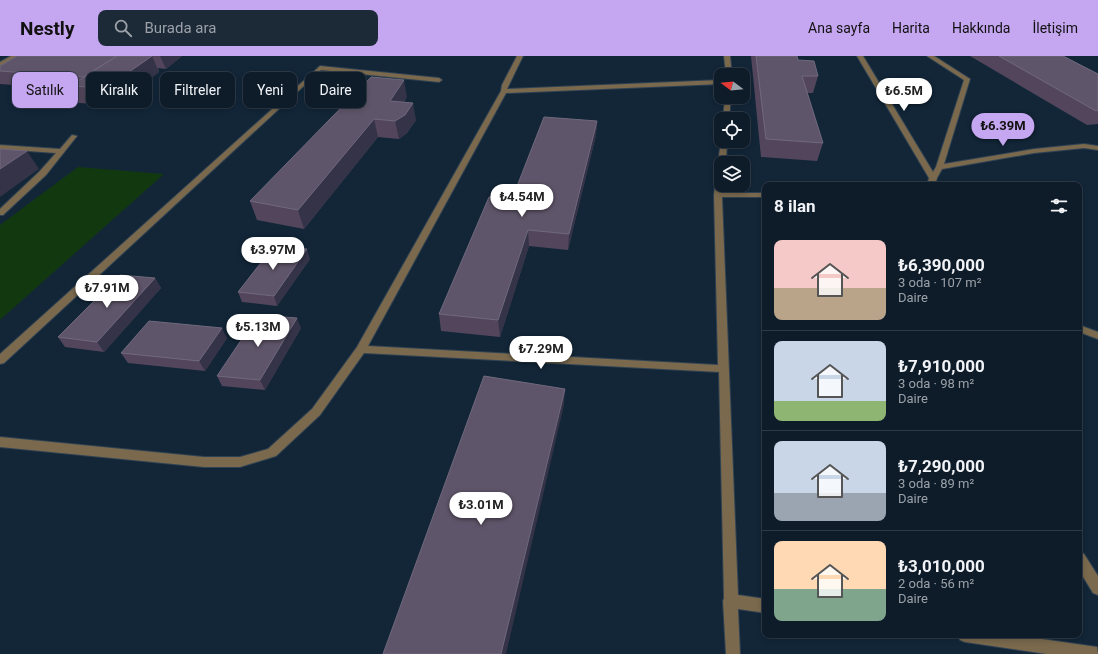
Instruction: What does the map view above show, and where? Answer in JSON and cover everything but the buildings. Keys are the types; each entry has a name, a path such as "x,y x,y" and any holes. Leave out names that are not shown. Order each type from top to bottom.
{"street":[{"path":"0,64 15,56"},
{"path":"0,442 204,462 240,462 272,453 316,412 361,349 504,91 505,85 520,56"},
{"path":"726,56 728,68"},
{"path":"860,56 932,182"},
{"path":"930,56 967,79 940,167 932,182"},
{"path":"0,360 320,68 439,80"},
{"path":"504,91 714,82"},
{"path":"0,213 44,173 74,136"},
{"path":"940,167 1034,151 1084,146 1098,148"},
{"path":"0,147 62,151"},
{"path":"733,654 730,601 718,194 762,195"},
{"path":"1082,329 1098,336"},
{"path":"361,349 723,369"},
{"path":"1082,563 1098,588"},
{"path":"730,601 762,606"},
{"path":"986,638 1097,654"}],"green space":[{"path":"78,167 164,174 0,320 0,225"}]}
